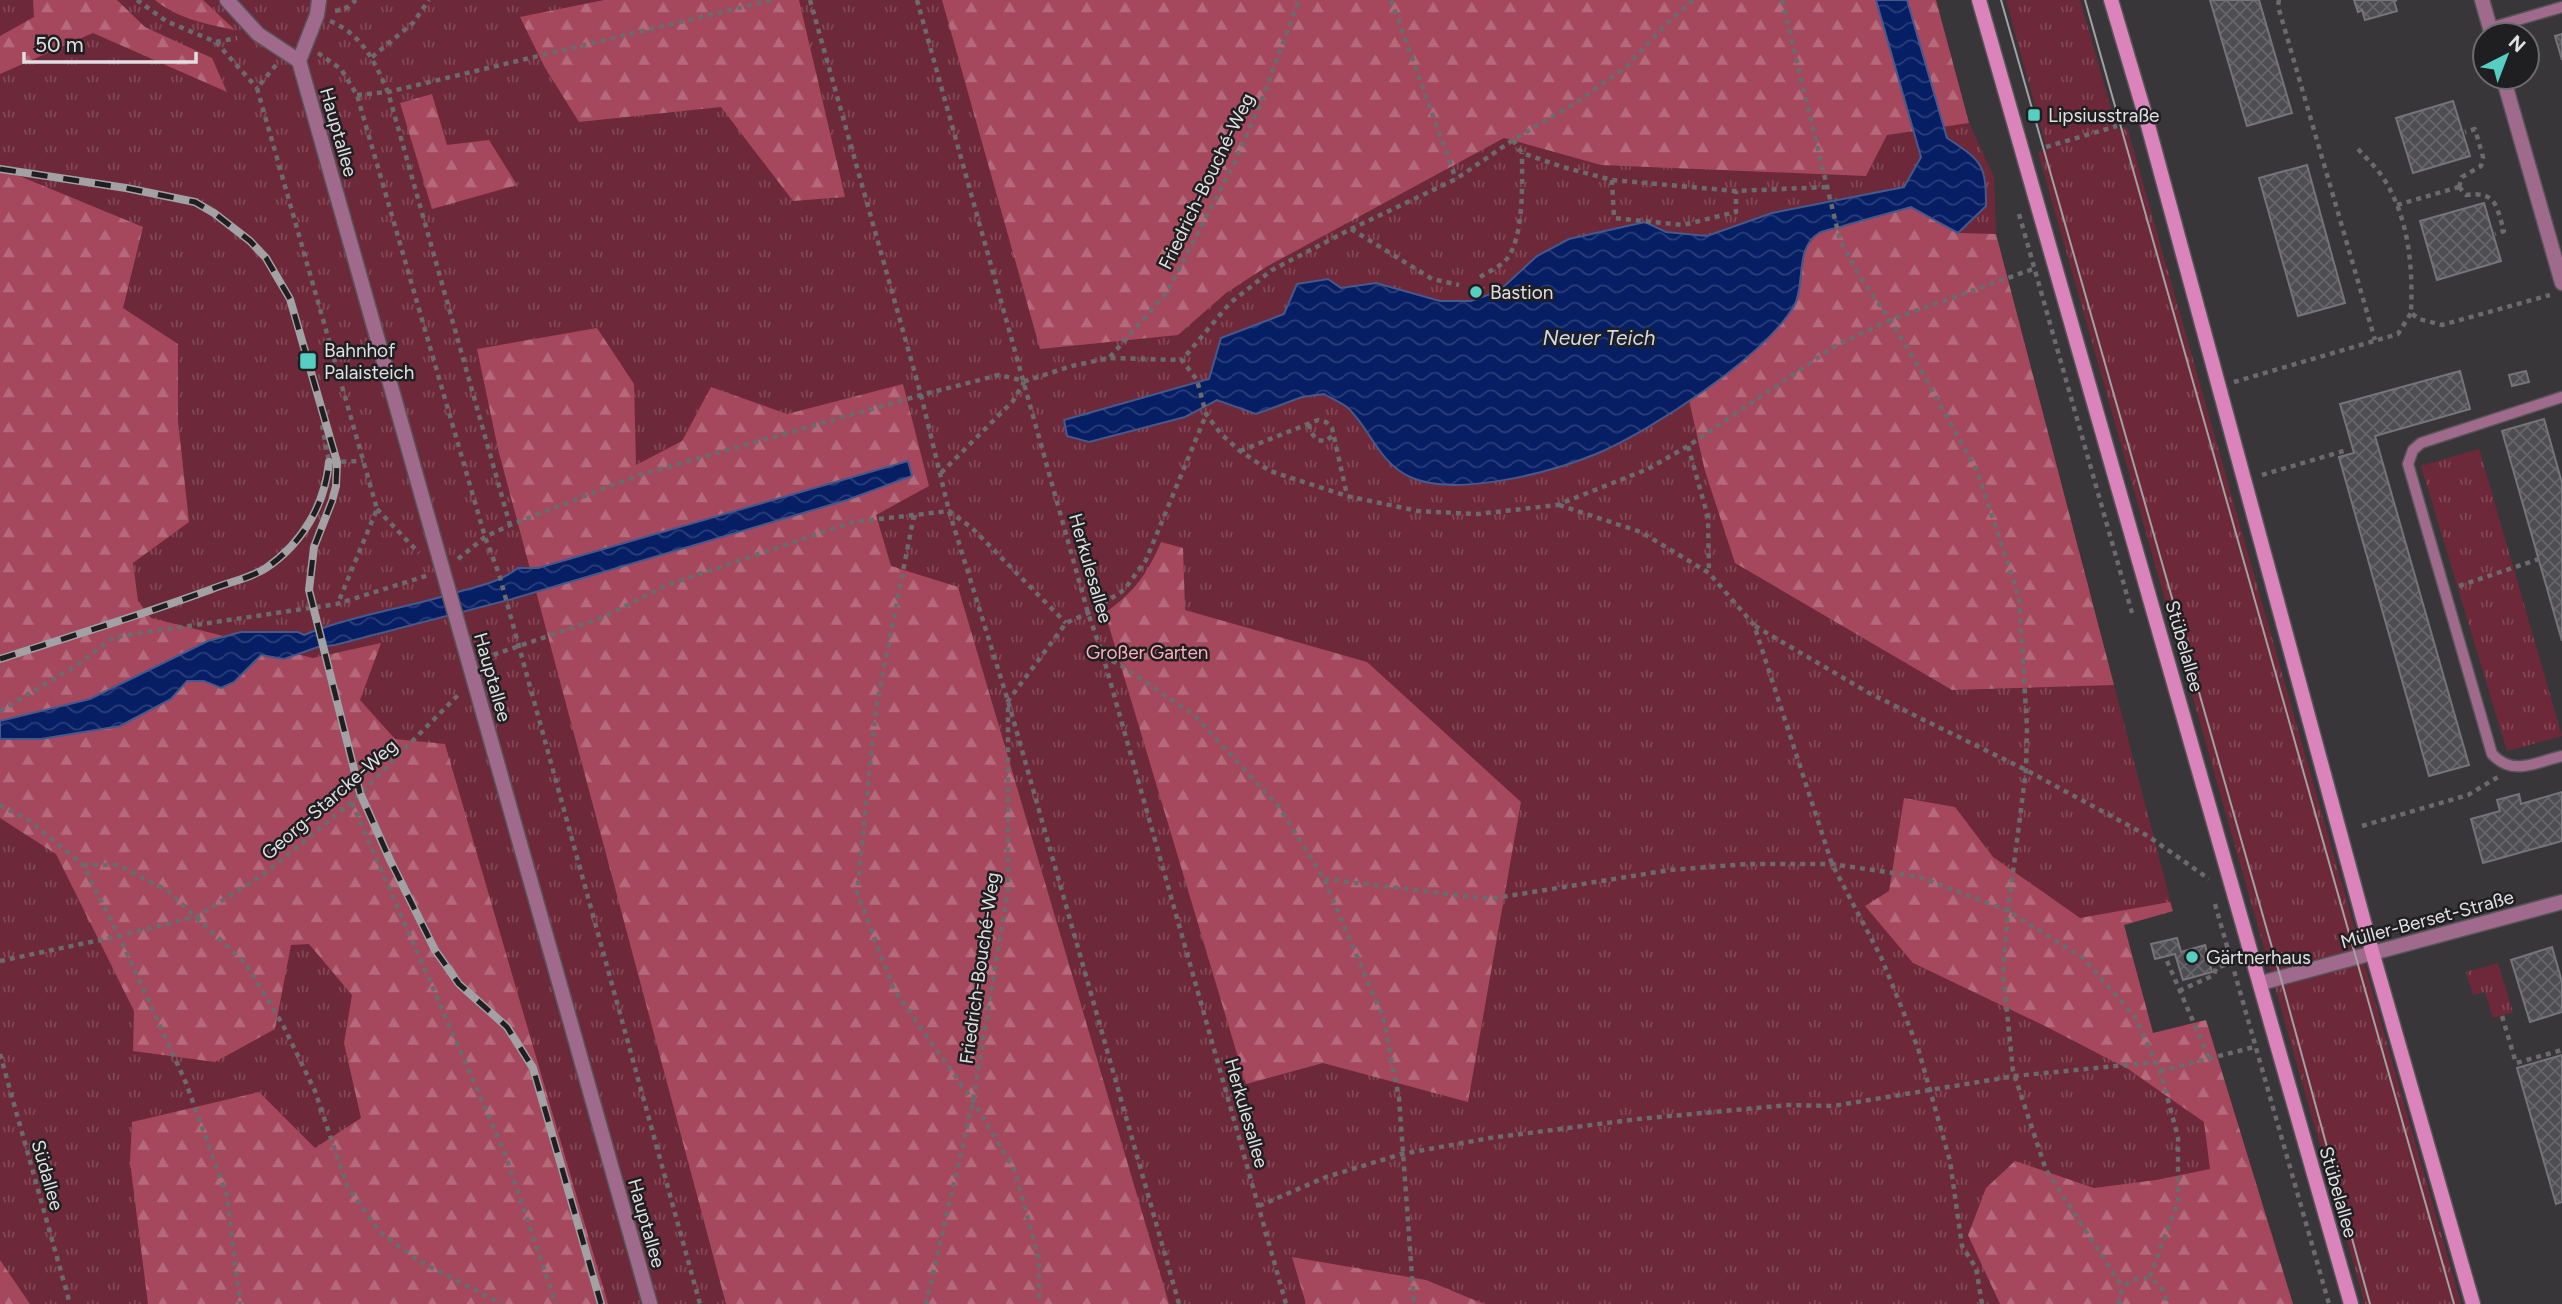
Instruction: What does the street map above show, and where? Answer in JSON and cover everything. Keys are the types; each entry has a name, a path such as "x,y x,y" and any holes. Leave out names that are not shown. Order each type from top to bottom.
{"main road":[{"name":"Stübelallee","path":"1979,0 2351,1304"},
{"path":"2111,0 2146,118 2373,955 2473,1304"}],"street":[{"path":"227,0 258,34 299,61 307,46 318,7"},
{"path":"2482,0 2488,21"},
{"name":"Hauptallee","path":"299,61 650,1304"},
{"path":"2508,91 2562,282"},
{"name":"Müller-Berset-Straße","path":"2261,983 2562,902"}],"lane":[{"path":"2522,21 2562,7"},
{"path":"2562,397 2421,443 2413,450 2408,464 2492,754 2501,764 2514,768 2562,755"}],"path":[{"path":"137,0 166,21 216,42 257,88 377,509 422,557 442,570"},
{"path":"372,57 413,23 429,0"},
{"path":"357,95 388,92 772,0"},
{"path":"810,0 921,395 949,511 1008,701 1179,1304"},
{"name":"Herkulesallee","path":"917,0 1088,613 1286,1304"},
{"name":"Friedrich-Bouché-Weg","path":"1110,358 1167,292 1234,164 1263,97 1299,0"},
{"path":"1391,0 1456,179"},
{"path":"1182,360 1230,303 1272,270 1456,179 1513,140 1577,102 1626,67 1664,26 1693,0"},
{"path":"1782,0 1840,240 1860,277 1890,320 1977,471 2019,597 2026,770 2003,973 2015,1076 2046,1170 2123,1288"},
{"path":"2279,0 2278,6 2375,340"},
{"path":"318,7 348,28 372,57 388,92 510,525"},
{"path":"216,42 258,34"},
{"path":"307,46 341,69 357,95 485,537 499,574 517,648 700,1304"},
{"path":"257,88 286,52"},
{"path":"2046,147 2117,126"},
{"path":"2459,187 2462,177 2481,166 2483,157 2475,129 2465,132"},
{"path":"1480,278 1506,260 1518,233 1522,200 1522,153 1513,140"},
{"path":"2234,382 2398,334 2411,313 2412,283 2408,239 2397,205 2383,177 2358,149"},
{"path":"1522,153 1612,180 1736,191 1828,187"},
{"path":"1612,180 1614,218 1683,225 1736,212 1736,191"},
{"path":"2397,205 2459,187"},
{"path":"2459,187 2466,195 2490,196 2496,204 2504,231 2495,234"},
{"path":"2017,208 2133,614"},
{"path":"1351,229 1432,279 1459,285"},
{"path":"1182,360 1197,380 1206,414 1221,435 1270,471 1347,496 1418,510 1478,514 1557,505 1648,469 1688,446 1835,346 1890,320 2034,269"},
{"path":"2411,313 2419,319 2442,326 2562,282"},
{"path":"0,711 77,665 114,637 337,604 442,570 485,537 639,475 999,375 1025,381 1072,366 1110,358 1182,360"},
{"path":"940,474 1013,401 1025,381"},
{"path":"1008,701 1066,623 1088,613 1124,590 1146,560 1206,414"},
{"path":"1240,451 1318,420 1326,422 1332,428 1347,496"},
{"path":"1309,424 1310,431 1317,440 1326,441 1332,436"},
{"path":"322,425 329,462 363,461"},
{"path":"1688,446 1708,517 1709,573"},
{"path":"2262,475 2347,450"},
{"path":"1557,505 1641,532 1709,573 1754,625 1869,693 2026,770 2148,836 2209,880"},
{"path":"337,604 377,509"},
{"path":"469,663 604,617 667,585 853,522 949,511 972,528 1066,623"},
{"path":"914,515 876,709 857,892 894,990 973,1101 1015,1171 1040,1260 1039,1304"},
{"path":"2445,590 2539,559"},
{"path":"1754,625 1832,864 1881,957 1918,1048 1950,1161 1962,1246 1976,1268 1982,1304"},
{"path":"1102,656 1122,666 1194,715 1279,807 1324,879 1383,1017 1399,1098 1414,1304"},
{"name":"Georg-Starcke-Weg","path":"0,961 198,916 264,874 352,802 410,746 473,678"},
{"name":"Friedrich-Bouché-Weg","path":"926,1304 973,1101 1008,890 1008,701"},
{"path":"2361,826 2468,795 2514,768"},
{"path":"352,802 504,1151 556,1304"},
{"path":"0,805 30,821 83,865 119,936 186,1083 227,1196 240,1304"},
{"path":"1324,879 1489,899 1671,870 1747,864 1832,864 1920,877 2008,911 2082,957 2135,1017 2160,1070 2178,1137 2178,1202 2149,1279"},
{"path":"83,865 118,865 168,891 198,916 246,964 284,1025 315,1091 347,1186 379,1231 417,1260 502,1304"},
{"path":"2205,866 2254,1047 2329,1304"},
{"path":"2167,961 2209,1058"},
{"path":"2179,991 2214,975 2216,968 2231,963"},
{"path":"2502,1016 2516,1063 2562,1050"},
{"path":"2160,1070 2254,1047"},
{"name":"Südallee","path":"0,1054 70,1304"},
{"path":"1259,1206 1326,1177 1402,1154 1490,1138 1611,1122 1789,1105 1833,1106 2015,1076 2156,1062"},
{"path":"2119,1304 2123,1288 2130,1281 2139,1278 2149,1279 2163,1289 2166,1304"}],"green space":[{"name":"Großer Garten","path":"0,0 1936,0 1969,123 1994,177 1996,234 2173,911 2124,925 2153,1033 2206,1020 2293,1304 0,1304"},
{"path":"33,0 117,0 145,27 212,58 227,92 93,33 0,74 0,36 34,17"},
{"path":"155,0 203,0 235,30 183,16"},
{"path":"604,0 799,0 845,197 793,201 721,107 579,122 544,66 520,17"},
{"path":"942,0 1936,0 1969,123 1887,135 1866,176 1601,165 1504,138 1266,267 1226,293 1178,335 1040,349"},
{"path":"2006,0 2080,0 2117,129 2127,127 2461,1304 2365,1304 2038,152 2047,149"},
{"path":"432,94 447,145 489,140 517,185 432,209 400,103"},
{"path":"0,168 143,227 123,308 178,344 178,421 189,522 133,563 138,601 151,618 313,658 381,643 360,700 395,739 445,744 608,1304 148,1304 130,1162 132,1122 259,1092 315,1148 361,1118 344,1043 352,995 309,944 291,945 275,1029 215,1062 133,1051 134,1011 56,854 0,818"},
{"path":"1911,207 1958,233 1996,234 2114,685 1952,690 1735,563 1705,471 1689,400 1752,353 1795,304 1806,248 1818,233"},
{"path":"597,328 634,384 636,465 682,441 711,387 787,414 903,384 929,486 876,515 891,566 958,587 1169,1304 726,1304 498,449 477,349"},
{"path":"2479,449 2562,736 2507,751 2421,466"},
{"path":"1161,542 1183,548 1185,610 1367,662 1521,802 1468,1102 1323,1063 1246,1084 1105,613 1139,582"},
{"path":"1904,798 1955,807 1993,857 2080,918 2170,902 2173,911 2124,925 2153,1033 2206,1020 2293,1304 2000,1304 1968,1235 1986,1188 2015,1161 2094,1188 2156,1180 2210,1169 2204,1122 2128,1069 1913,963 1865,906 1889,891"},
{"path":"2498,963 2513,1012 2493,1018 2485,992 2473,995 2466,972"},
{"path":"1292,1257 1426,1280 1484,1304 1306,1304"},
{"path":"0,1260 30,1304 0,1304"}],"water":[{"name":"Neuer Teich","path":"1876,0 1907,0 1947,138 1968,152 1980,165 1985,181 1986,206 1958,233 1911,207 1819,233 1806,248 1794,306 1779,326 1733,369 1704,391 1619,443 1577,461 1530,475 1477,484 1429,483 1399,470 1382,454 1347,407 1324,394 1302,397 1256,414 1217,400 1185,417 1089,442 1067,436 1064,420 1209,379 1221,338 1284,314 1297,284 1328,279 1341,288 1376,283 1440,301 1471,301 1499,291 1537,256 1569,239 1645,222 1666,232 1707,236 1772,213 1904,187 1921,157"},
{"path":"908,461 912,476 847,500 512,599 335,645 318,647 284,659 261,655 234,682 221,688 204,681 187,681 171,699 120,726 41,739 0,739 0,721 90,699 208,641 241,632 298,632 304,635 342,622 481,585 504,577 518,568 538,568"}],"building":[{"path":"2210,0 2259,0 2292,113 2247,126"},
{"path":"2354,0 2397,0 2394,1 2397,11 2365,20 2362,10 2358,12"},
{"path":"2562,34 2562,60 2555,36"},
{"path":"2453,101 2470,156 2413,173 2396,118"},
{"path":"2307,165 2345,303 2298,316 2259,178"},
{"path":"2484,203 2501,261 2437,280 2420,221"},
{"path":"2460,371 2470,409 2375,436 2469,765 2429,776 2339,457 2354,453 2340,404"},
{"path":"2526,371 2529,382 2512,386 2509,375"},
{"path":"2544,419 2562,483 2562,641 2502,431"},
{"path":"2562,792 2562,841 2483,863 2471,819 2500,811 2497,800 2519,794 2521,804"},
{"name":"Gärtnerhaus","path":"2177,938 2181,952 2205,945 2212,972 2183,980 2175,954 2155,959 2151,944"},
{"path":"2552,947 2562,982 2562,1012 2530,1022 2511,960"},
{"path":"2562,1055 2562,1202 2556,1204 2517,1068"}],"tram line":[{"path":"2001,0 2281,979 2370,1304"},
{"path":"2085,0 2454,1304"}],"railway":[{"path":"0,169 126,188 195,202 250,241 266,258 290,299 337,462 332,501 314,547 309,590 360,793 435,950 459,984 507,1027 533,1068 601,1304"},
{"path":"0,659 159,608 266,568 291,547 310,521 323,493 329,462"}],"place":[{"name":"Lipsiusstraße","path":"2034,115"},
{"name":"Bastion","path":"1476,292"},
{"name":"Bahnhof Palaisteich","path":"308,361"},
{"name":"Gärtnerhaus","path":"2192,957"}]}
